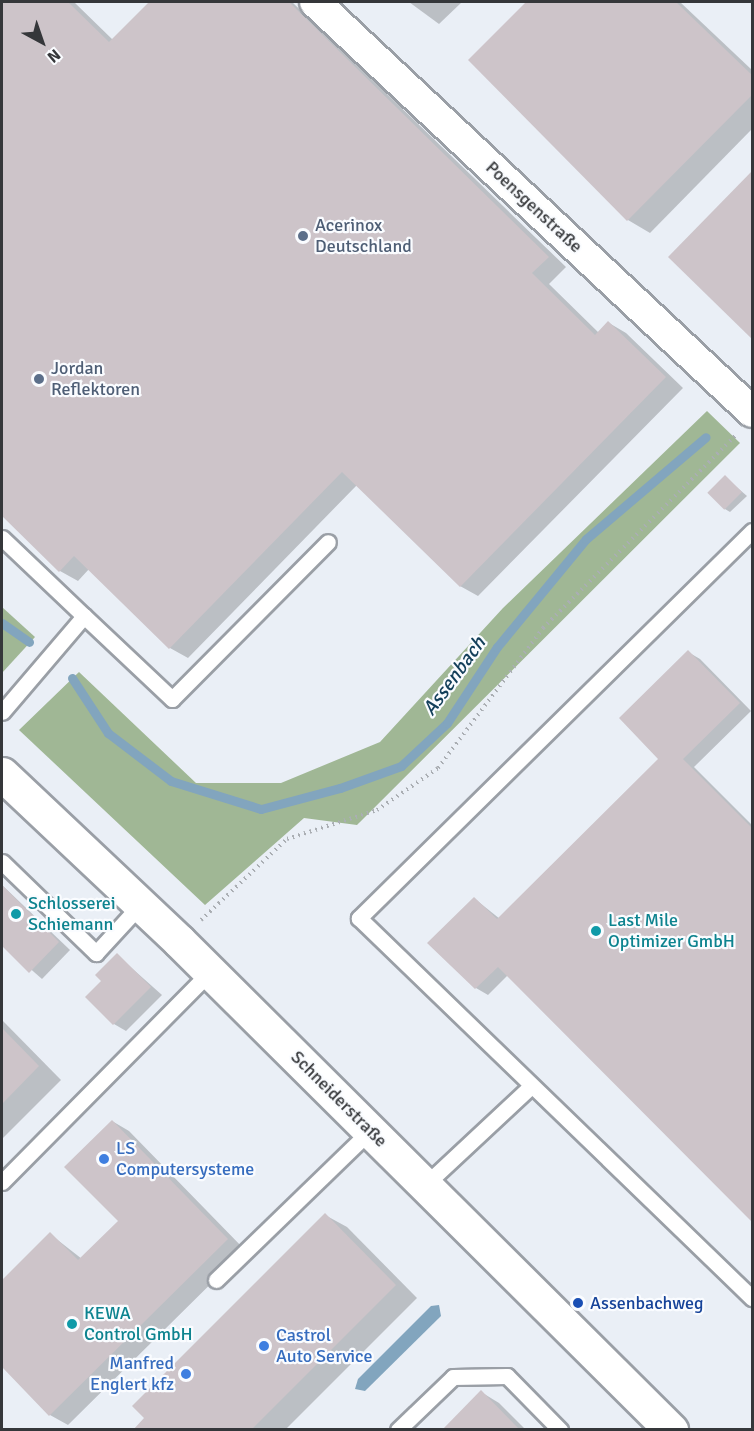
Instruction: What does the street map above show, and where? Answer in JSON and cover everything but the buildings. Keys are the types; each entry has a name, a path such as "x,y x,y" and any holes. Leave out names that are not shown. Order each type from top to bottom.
{"main road":[{"name":"Schneiderstraße","path":"2,777 179,941 671,1430"}],"street":[{"name":"Poensgenstraße","path":"315,2 748,419"}],"lane":[{"path":"753,531 359,918 530,1087 753,1298"},
{"path":"2,538 172,699 328,542"},
{"path":"2,712 84,616"},
{"path":"2,862 96,953 141,904"},
{"path":"2,1182 210,972"},
{"path":"425,1185 530,1087"},
{"path":"216,1280 370,1130"},
{"path":"398,1430 453,1377 507,1376 561,1430"}],"path":[{"path":"179,941 287,839 377,810 438,768 543,628 748,419"}],"green space":[{"path":"707,411 740,443 357,825 304,818 205,905 19,730 79,672 196,783 281,783 380,742 503,608"},
{"path":"2,607 35,637 2,673"}],"water":[{"path":"439,1305 441,1316 365,1391 355,1389 358,1379 431,1306"}],"waterway":[{"name":"Assenbach","path":"72,678 108,733 171,781 261,809 340,788 401,766 447,723 497,647 586,539 706,437"},
{"name":"Assenbach","path":"2,623 29,642"}],"place":[{"name":"Acerinox Deutschland","path":"303,236"},
{"name":"Jordan Reflektoren","path":"39,379"},
{"name":"Schlosserei Schiemann","path":"16,914"},
{"name":"Last Mile Optimizer GmbH","path":"596,931"},
{"name":"LS Computersysteme","path":"104,1159"},
{"name":"Assenbachweg","path":"578,1303"},
{"name":"KEWA Control GmbH","path":"72,1324"},
{"name":"Castrol Auto Service","path":"264,1346"},
{"name":"Manfred Englert kfz","path":"186,1374"}]}
